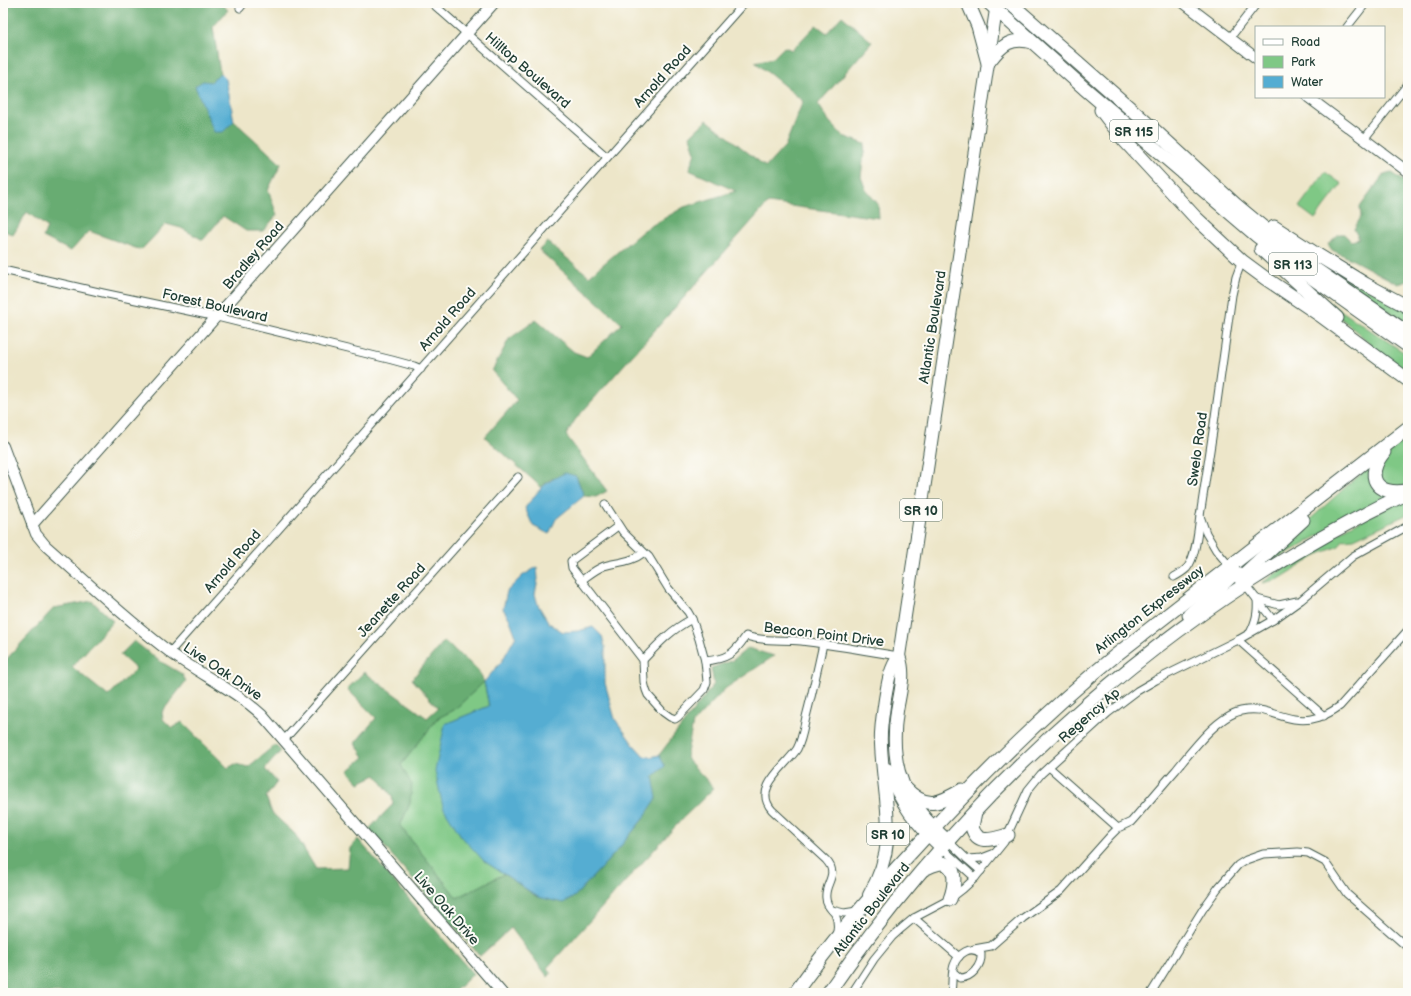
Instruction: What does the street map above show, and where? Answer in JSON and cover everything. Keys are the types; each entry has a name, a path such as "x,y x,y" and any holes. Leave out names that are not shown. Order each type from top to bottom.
{"highway":[{"name":"SR 115","path":"1010,3 1206,177 1263,219 1316,254 1365,284 1408,307"},
{"name":"SR 115","path":"994,5 1084,88 1184,174 1264,252 1380,358 1408,380"},
{"path":"968,6 983,43 988,63"},
{"path":"1084,88 1124,140 1194,216 1242,261 1380,358"},
{"name":"SR 113","path":"1184,174 1256,235 1301,270 1408,346"},
{"name":"SR 113","path":"1206,177 1236,205 1305,262 1408,333"},
{"path":"945,844 1043,744 1237,576 1363,464 1407,429"},
{"path":"1407,429 1380,457 1375,464 1374,472 1377,482 1384,489 1394,492 1408,492"},
{"name":"Arlington Expressway","path":"930,831 982,776 1085,680 1237,576 1293,554 1324,535 1408,492"},
{"path":"905,788 921,801 934,804 949,798 982,776"},
{"path":"975,812 972,827 977,836 982,839 989,840 1008,835"},
{"name":"Atlantic Boulevard","path":"796,993 836,937 930,831"},
{"name":"Atlantic Boulevard","path":"828,993 876,927 945,844"},
{"path":"922,870 935,864 942,863 947,865 952,870 954,876 954,886 950,899"}],"main road":[{"name":"Atlantic Boulevard","path":"858,911 869,896 876,880 884,858 887,844 888,818 881,751 882,723 889,675 899,656 988,63 994,5"},
{"path":"988,63 998,50 1009,42 1019,40 1034,43"},
{"name":"Atlantic Boulevard","path":"899,656 902,666 902,677 896,722 895,744 898,766 905,788 916,808 930,831 945,844"},
{"path":"881,751 893,783 905,807 915,821 930,831"}],"street":[{"name":"Hilltop Boulevard","path":"432,3 607,157"},
{"name":"Bradley Road","path":"32,525 494,3"},
{"name":"Arnold Road","path":"170,652 744,3"},
{"path":"1184,3 1255,57"},
{"path":"1230,38 1257,3"},
{"path":"1348,26 1366,3"},
{"path":"1364,139 1408,84"},
{"path":"1309,98 1408,172"},
{"name":"Swelo Road","path":"1242,261 1236,277 1232,295 1214,431 1200,516 1206,533 1216,550 1273,620"},
{"name":"Forest Boulevard","path":"3,270 217,317 392,360 421,369"},
{"name":"Live Oak Drive","path":"3,446 32,525 36,534 46,546 137,626 188,666 250,705 271,725 502,993"},
{"name":"Jeanette Road","path":"284,740 518,477"},
{"path":"604,504 618,526 649,557 668,588 692,619 700,639 705,661 707,682 704,690 675,719 663,712 646,690 643,660 572,568 571,561 618,526"},
{"path":"1174,576 1188,567 1192,558 1200,516"},
{"name":"Regency Ap","path":"852,993 864,973 890,939 914,918 950,899 975,878 996,853 1008,835 1028,790 1041,774 1108,713 1136,691 1182,666 1238,640 1273,620 1301,600 1353,556 1408,526"},
{"path":"582,580 595,570 604,566 638,557 643,552"},
{"path":"1250,633 1256,622 1258,612 1257,600 1279,605 1301,600"},
{"path":"643,660 664,637 692,619"},
{"path":"951,992 964,978 968,977 976,970 991,946 1024,917 1060,891 1118,828 1131,822 1209,732 1219,723 1233,714 1241,711 1252,710 1265,711 1294,719 1304,720 1324,716 1340,706 1408,630"},
{"name":"Beacon Point Drive","path":"705,661 723,658 731,654 738,648 746,636 766,640 800,641 823,644 899,656"},
{"path":"1238,640 1324,716"},
{"path":"823,644 798,746 771,781 765,797 767,804 772,810 831,866 832,875 825,897 827,904 832,910 837,922 836,937"},
{"path":"1049,767 1118,828"},
{"path":"945,844 967,859 981,871"},
{"path":"945,844 975,878"},
{"path":"1151,993 1203,909 1218,888 1238,865 1246,860 1263,854 1298,852 1308,854 1325,862 1347,894 1408,947"},
{"path":"967,859 982,858 996,853"},
{"path":"832,910 841,913 858,911"},
{"path":"914,918 959,957"},
{"path":"951,992 955,963 959,957 970,949 991,946"},
{"path":"974,949 981,954 982,960"},
{"path":"953,972 957,976 964,978"}],"green space":[{"path":"3,3 220,3 228,10 213,27 220,73 211,82 223,132 234,121 281,164 268,190 277,215 263,231 246,231 223,216 203,240 181,228 166,224 141,250 89,231 71,251 43,237 47,227 27,212 13,235 3,230"},
{"path":"842,16 872,42 818,104 829,121 843,136 865,144 861,177 866,190 878,204 879,218 768,203 575,420 566,435 607,491 596,497 584,496 576,476 551,479 541,487 485,437 517,400 492,371 509,339 536,320 574,352 587,357 622,324 539,250 547,242 589,276 644,230 684,207 736,191 689,170 695,153 690,136 707,120 766,167 785,146 803,101 755,62 773,58 784,47 792,50 816,25 827,33"},
{"path":"1325,172 1342,184 1315,219 1299,207"},
{"path":"1391,172 1408,184 1408,281 1398,284 1332,250 1328,244 1339,234 1344,234 1351,241 1359,239 1354,229 1361,217 1360,207 1384,174"},
{"path":"1315,260 1408,310 1408,325"},
{"path":"1319,296 1408,355 1408,375 1317,297"},
{"path":"1408,437 1408,484 1401,487 1392,488 1380,479 1381,462 1390,451"},
{"path":"1371,466 1392,495 1251,573 1349,484"},
{"path":"1408,497 1408,514 1354,539 1343,540 1339,546 1319,554 1279,579 1262,583 1348,527"},
{"path":"92,601 113,621 72,667 108,696 136,669 120,655 134,641 158,660 182,674 186,681 162,712 163,719 172,728 182,722 228,768 235,764 248,767 275,745 281,751 265,769 277,782 266,797 272,813 295,834 316,869 348,868 350,848 358,839 473,974 453,993 3,993 3,663 54,608"},
{"path":"444,641 478,670 484,682 454,710 438,718 401,765 412,785 410,803 400,826 457,898 504,874 537,897 574,897 615,853 643,819 653,777 665,766 659,755 714,684 711,668 733,660 748,648 774,656 726,688 693,723 686,758 714,788 683,818 547,968 551,973 548,977 511,928 480,956 369,829 393,804 392,796 376,775 359,783 348,771 364,757 355,743 376,718 347,689 364,672 427,718 438,708 412,679"},
{"path":"484,682 489,706 445,724 484,861 504,874 457,898 400,826 410,803 401,765 438,718 454,710"}],"water":[{"path":"220,73 226,79 234,121 223,132 214,132 195,86 203,81 211,82"},
{"path":"565,473 576,476 584,496 556,519 549,534 533,526 525,508 534,496 551,480"},
{"path":"537,567 538,579 535,594 538,605 549,623 563,632 578,631 593,627 602,636 605,647 605,683 615,719 633,744 644,756 651,757 659,755 665,766 653,777 657,798 643,819 615,853 574,897 563,903 538,897 484,861 461,836 443,807 435,771 445,724 489,706 484,682 502,661 516,636 509,618 503,609 507,591 522,576"}]}
